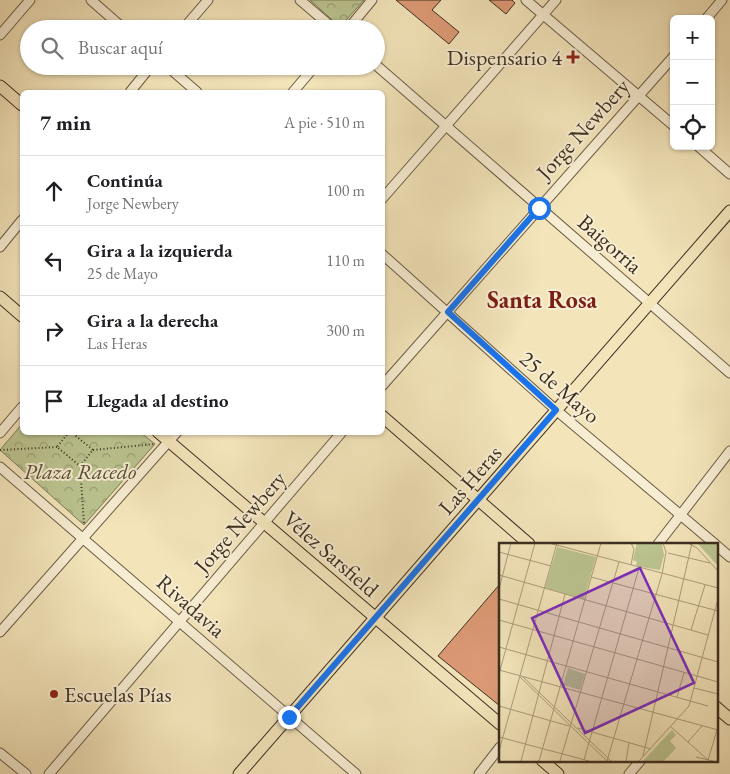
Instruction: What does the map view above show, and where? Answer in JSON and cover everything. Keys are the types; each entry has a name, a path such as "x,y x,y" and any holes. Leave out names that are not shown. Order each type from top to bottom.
{"main road":[{"path":"0,86 20,103"},
{"name":"Las Heras","path":"239,774 730,211"},
{"path":"0,297 20,314"},
{"path":"385,419 528,543"},
{"name":"Vélez Sarsfield","path":"161,435 499,723"},
{"path":"718,709 730,718"},
{"path":"544,762 558,774"}],"street":[{"path":"0,34 30,0"},
{"path":"91,0 114,20"},
{"path":"191,20 208,0"},
{"path":"300,0 323,20"},
{"path":"355,20 372,0"},
{"path":"526,0 670,123"},
{"path":"385,196 448,126 556,0"},
{"path":"709,15 722,0"},
{"name":"Jorge Newbery","path":"385,383 670,60"},
{"name":"Baigorria","path":"385,73 730,373"},
{"path":"132,90 144,75"},
{"path":"177,75 195,90"},
{"path":"295,90 308,75"},
{"path":"703,150 730,174"},
{"path":"0,247 20,222"},
{"name":"25 de Mayo","path":"385,257 556,410 714,543"},
{"path":"0,432 20,409"},
{"path":"0,632 175,435"},
{"name":"Jorge Newbery","path":"49,774 339,435"},
{"path":"659,543 730,451"},
{"name":"Rivadavia","path":"0,467 356,774"},
{"name":"25 de Mayo","path":"718,547 730,557"},
{"path":"479,774 499,748"},
{"path":"0,753 26,774"},
{"path":"629,774 639,762"}],"path":[{"path":"57,447 67,435"},
{"path":"74,435 92,450 169,442"},
{"path":"0,450 57,447 80,466"},
{"path":"84,538 80,466 92,450"}],"green space":[{"path":"310,0 364,0 346,20 332,20"},
{"name":"Plaza Racedo","path":"20,426 20,435 144,435 155,444 84,525 0,450"}],"building":[{"path":"396,0 441,0 432,10 459,32 449,44"},
{"path":"489,0 512,0 515,3 506,14"},
{"path":"499,585 499,705 438,656"}],"place":[{"name":"Dispensario 4","path":"573,57"},
{"name":"Escuelas Pías","path":"54,694"}],"district":[{"name":"Santa Rosa","path":"542,299"}],"route":[{"path":"289,717 556,410 448,312 539,208"}]}
